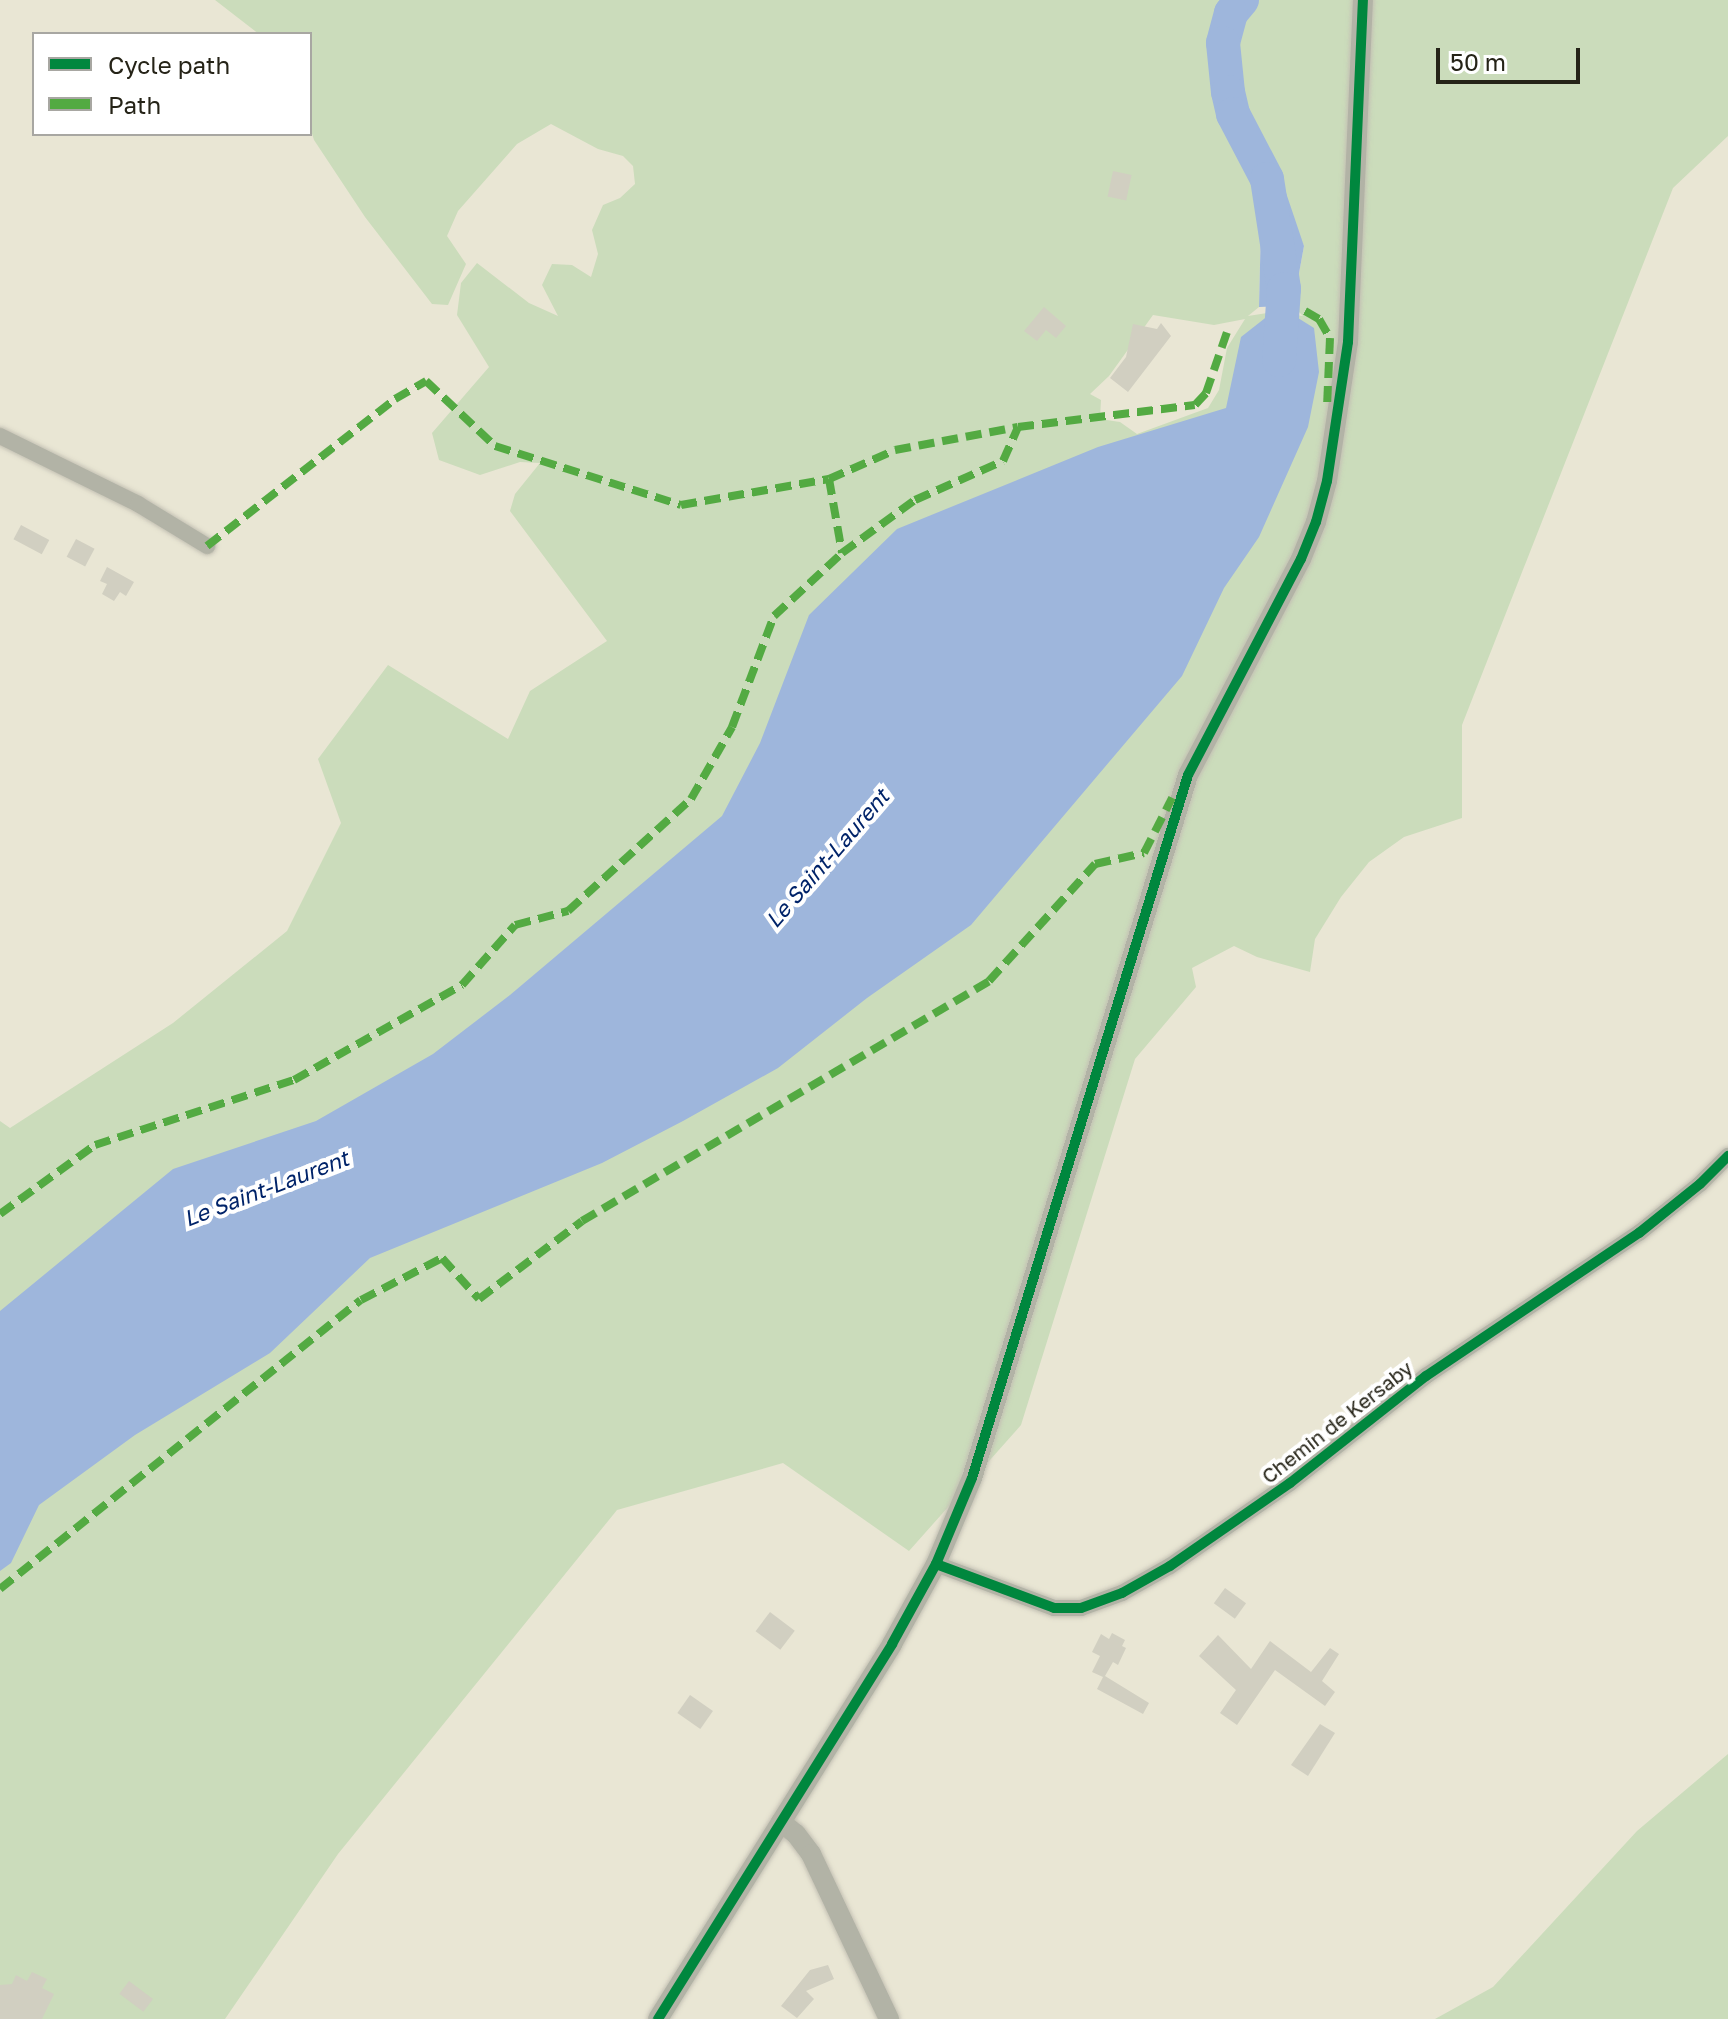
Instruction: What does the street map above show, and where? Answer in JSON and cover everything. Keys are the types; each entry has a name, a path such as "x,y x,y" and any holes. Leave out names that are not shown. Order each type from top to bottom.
{"street":[{"path":"658,2019 892,1644 936,1564 972,1478 1188,775 1301,559 1323,501 1348,342 1363,0"},
{"path":"0,436 138,504 207,546"},
{"name":"Chemin de Kersaby","path":"936,1564 1054,1608 1081,1608 1122,1593 1170,1566 1278,1491 1426,1376 1639,1233 1700,1184 1728,1156"},
{"path":"781,1822 796,1834 811,1854 889,2019"}],"green space":[{"path":"215,0 1728,0 1728,136 1673,188 1462,725 1462,818 1404,837 1369,862 1341,897 1315,939 1310,972 1257,957 1234,946 1192,968 1196,987 1135,1059 1021,1425 909,1551 783,1463 617,1510 338,1854 225,2019 0,2019 0,1121 10,1128 173,1023 287,931 341,823 318,759 388,665 508,739 530,691 607,641 510,511 515,494 540,463 520,462 480,475 439,460 432,433 489,367 457,315 461,283 477,263 529,303 558,316 542,285 552,264 572,265 591,277 598,254 592,230 603,205 620,198 635,184 633,166 623,156 598,149 551,124 517,144 458,211 447,236 466,264 448,305 432,304 365,217 314,140 312,32 256,32","holes":["1254,193 1294,224 1304,246 1293,306 1303,316 1274,312 1248,316 1259,307 1261,224","1153,315 1214,325 1245,319 1227,348 1219,390 1208,408 1137,434 1120,422 1100,419 1101,400 1090,394 1109,376"]},
{"path":"1728,1754 1728,2019 1435,2019 1493,1987 1637,1831"}],"water":[{"path":"1272,174 1281,178 1304,246 1293,306 1259,307 1261,224 1254,194 1256,183"},
{"path":"1269,315 1298,318 1314,328 1319,372 1308,427 1259,537 1224,588 1182,676 971,925 867,998 778,1068 683,1121 602,1163 370,1258 270,1353 135,1435 39,1505 11,1563 0,1571 0,1311 173,1169 316,1121 433,1054 510,995 722,816 760,743 809,615 897,529 1098,447 1226,408 1241,337"}],"building":[{"path":"1113,171 1132,175 1126,200 1108,196"},
{"path":"1044,307 1066,326 1056,338 1046,330 1037,341 1024,331"},
{"path":"1161,323 1171,336 1128,392 1110,378 1126,357 1133,324 1157,329"},
{"path":"21,525 49,540 42,554 13,539"},
{"path":"76,539 95,549 85,567 67,557"},
{"path":"107,567 134,582 126,596 120,592 114,601 102,594 107,584 100,581"},
{"path":"1225,1588 1246,1603 1235,1619 1214,1603"},
{"path":"770,1612 795,1631 780,1650 756,1631"},
{"path":"1112,1633 1125,1640 1122,1646 1126,1648 1118,1665 1113,1662 1105,1676 1149,1703 1143,1714 1097,1689 1103,1677 1092,1672 1100,1656 1092,1652 1101,1634 1109,1639"},
{"path":"1218,1635 1251,1669 1270,1641 1311,1672 1330,1648 1339,1654 1322,1681 1335,1692 1325,1706 1275,1670 1237,1725 1220,1713 1236,1690 1199,1656"},
{"path":"690,1695 713,1711 700,1729 677,1713"},
{"path":"1320,1724 1335,1733 1308,1776 1291,1765"},
{"path":"828,1965 834,1979 806,1991 814,1999 797,2018 781,2006 810,1970"},
{"path":"32,1972 47,1979 42,1988 54,1994 42,2019 0,2019 0,1985 12,1984 16,1975 27,1981"},
{"path":"129,1981 153,1999 143,2012 119,1994"}],"waterway":[{"name":"Le Saint-Laurent","path":"1242,0 1231,13 1223,43 1228,92 1233,114 1267,179 1284,289 1279,360"}],"marked path":[{"path":"1305,311 1319,319 1330,338 1327,406"},
{"path":"0,1214 95,1145 294,1080 462,985 515,925 568,911 691,799 732,727 774,616 842,553 915,500 1003,461 1018,427 1195,405 1206,393 1228,329"},
{"path":"207,546 395,399 426,381 495,446 681,505 829,479 895,450 1018,427"},
{"path":"829,479 842,553"},
{"path":"0,1589 361,1300 442,1258 479,1299 582,1221 989,981 1095,864 1144,853 1172,798"}],"cycle path":[{"path":"658,2019 892,1644 936,1564 972,1478 1188,775 1301,559 1316,522 1327,481 1348,342 1363,0"},
{"path":"936,1564 1054,1608 1081,1608 1122,1593 1170,1566 1290,1483 1426,1376 1639,1233 1700,1184 1728,1156"}]}
